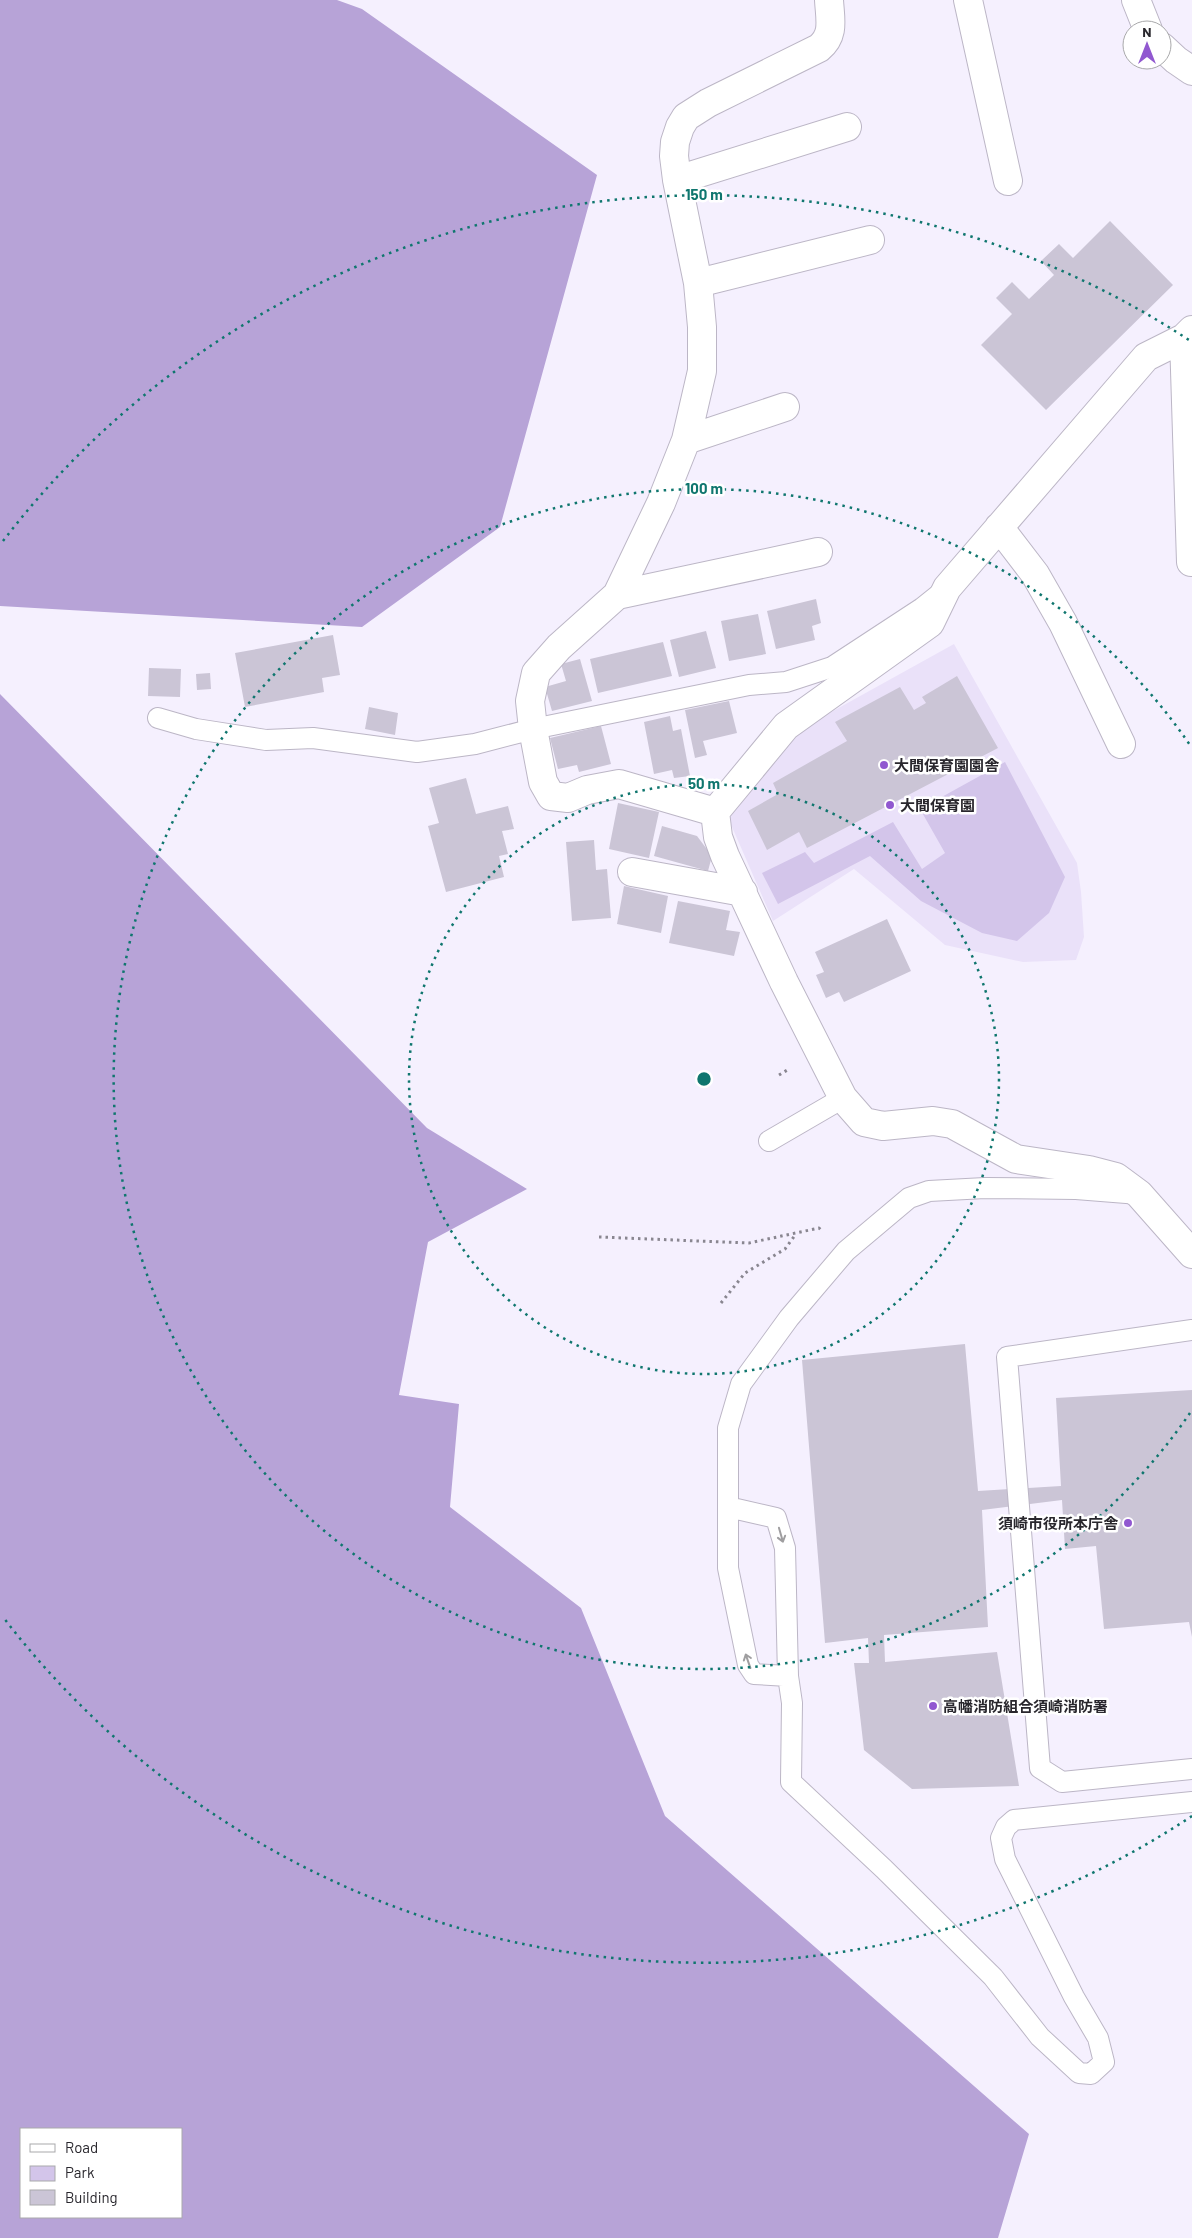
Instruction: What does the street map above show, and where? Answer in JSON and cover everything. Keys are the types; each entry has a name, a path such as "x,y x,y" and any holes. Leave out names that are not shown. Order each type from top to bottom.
{"street":[{"path":"715,812 619,784 587,790 568,798 551,796 543,782 530,701 536,672 559,647 617,595 661,502 686,440 702,371 702,327 698,284 674,156 675,142 680,127 686,117 708,103 819,48 827,42 831,30 829,0"},
{"path":"968,0 1008,181"},
{"path":"1136,0 1144,20"},
{"path":"1172,56 1192,71"},
{"path":"677,180 847,127"},
{"path":"698,284 870,240"},
{"path":"1190,562 1188,334 1146,357 947,588 930,624 786,726 715,812 718,837 784,982 843,1098 864,1122 883,1126 933,1121 952,1124 1016,1159 1089,1170 1116,1177 1139,1194 1192,1254"},
{"path":"686,440 785,407"},
{"path":"999,527 1035,574 1063,623 1121,744"},
{"path":"617,595 818,552"},
{"path":"632,872 743,892"}],"lane":[{"path":"158,718 196,729 266,740 314,738 417,752 475,744 533,729 749,685 786,682 832,667 922,608 947,588"},
{"path":"769,1141 843,1098"},
{"path":"788,1676 754,1674 748,1664 728,1568 728,1428 741,1384 789,1318 846,1251 909,1198 929,1191 985,1188 1076,1189 1139,1194"},
{"path":"1192,1330 1007,1357 1040,1768 1062,1782 1192,1769"},
{"path":"728,1507 776,1518 785,1548 788,1676 792,1703 791,1782 884,1868 992,1977 1040,2037 1079,2073 1091,2074 1104,2062 1098,2038 1074,1997 1005,1859 1001,1838 1006,1827 1014,1820 1192,1802"}],"path":[{"path":"599,1237 749,1243 819,1228 846,1251"},
{"path":"721,1303 745,1273 785,1249 796,1234"}],"shaded area":[{"path":"0,0 337,0 362,9 597,175 500,527 362,627 0,606"},
{"name":"大間保育園","path":"954,644 1077,863 1084,937 1076,960 1023,962 945,945 854,869 773,921 729,820 742,790 797,731"},
{"path":"0,694 427,1128 527,1189 428,1242 399,1395 459,1404 450,1507 581,1608 665,1816 1029,2134 998,2238 0,2238"}],"green space":[{"path":"1005,762 1065,877 1049,913 1017,941 982,933 921,901 870,856 778,904 762,873 805,852 814,863 893,822 922,869 945,853 920,809"}],"building":[{"path":"1110,221 1173,285 1046,410 981,345 1012,314 996,298 1012,282 1029,299 1054,275 1041,261 1059,244 1073,258"},
{"path":"816,599 821,623 812,626 815,640 776,649 767,611"},
{"path":"758,614 766,654 729,661 721,621"},
{"path":"706,631 716,668 679,677 670,640"},
{"path":"333,635 340,675 322,678 324,692 245,707 235,653"},
{"path":"663,642 672,676 598,693 590,659"},
{"path":"580,659 592,701 552,711 545,687 566,681 561,664"},
{"path":"149,668 181,669 180,697 148,696"},
{"path":"210,673 211,689 197,690 196,674"},
{"name":"大間保育園園舎","path":"957,676 998,748 807,848 799,832 767,850 748,811 778,794 773,783 847,741 835,722 900,687 914,710 926,703 922,697"},
{"path":"729,701 737,733 703,741 707,755 695,758 685,710"},
{"path":"369,707 398,713 395,735 365,729"},
{"path":"670,716 673,731 681,729 690,776 674,778 672,770 654,774 644,722"},
{"path":"601,726 611,764 579,772 577,765 558,769 550,738"},
{"path":"466,778 476,814 508,806 514,829 502,831 508,854 499,856 504,877 446,892 428,826 439,823 429,788"},
{"path":"618,803 659,812 649,858 609,849"},
{"path":"662,826 697,836 712,856 708,871 654,856"},
{"path":"594,840 596,870 607,869 611,918 572,921 566,842"},
{"path":"624,886 668,896 661,933 617,924"},
{"path":"678,901 730,911 726,930 740,932 734,956 669,943"},
{"path":"887,919 911,971 844,1002 839,992 826,998 816,975 824,972 815,952"},
{"path":"965,1344 978,1491 1061,1486 1056,1398 1192,1390 1192,1637 1189,1622 1104,1629 1096,1546 1065,1549 1062,1500 982,1510 988,1627 884,1635 885,1662 997,1652 1019,1786 912,1789 864,1750 854,1663 869,1663 868,1638 825,1643 802,1360"}],"place":[{"name":"大間保育園園舎","path":"884,765"},
{"name":"大間保育園","path":"890,805"},
{"name":"須崎市役所本庁舎","path":"1128,1523"},
{"name":"高幡消防組合須崎消防署","path":"933,1706"}]}
